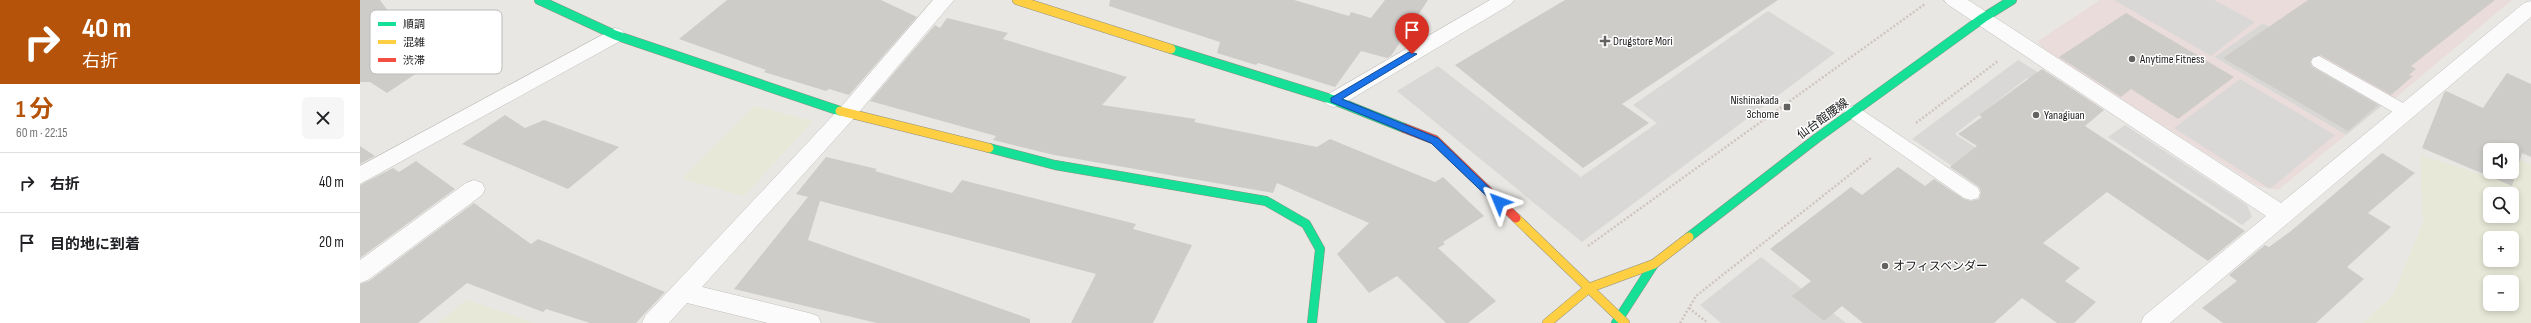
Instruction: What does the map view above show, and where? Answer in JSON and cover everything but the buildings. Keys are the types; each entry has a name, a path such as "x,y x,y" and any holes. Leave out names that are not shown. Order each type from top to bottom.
{"street":[{"path":"539,0 615,35 847,114 1055,165 1266,201 1306,224 1320,249 1312,323"},
{"path":"654,323 847,114 944,0"},
{"path":"1017,0 1334,100 1435,140 1589,288 1621,322"},
{"path":"1334,100 1504,0"},
{"path":"1954,0 2282,215"},
{"name":"仙台館腰線","path":"1547,323 1589,288 1654,264 1853,112 1983,18 2012,0"},
{"path":"2153,323 2531,7"},
{"path":"360,176 615,35"},
{"path":"360,273 474,189"},
{"name":"仙台館腰線","path":"1621,322 1654,264"},
{"path":"683,292 809,323"}],"lane":[{"path":"2319,62 2406,112"},
{"path":"1853,112 1971,194"}],"path":[{"path":"1585,248 1929,1"},
{"path":"1680,323 1696,296 1894,140 2001,60"},
{"path":"1689,308 1708,323"}],"shaded area":[{"path":"2100,0 2512,0 2394,99 2263,23 2214,57 2346,135 2278,190 2258,186 2043,49 2038,41"},
{"path":"2114,0 2214,0 2255,22 2211,56"},
{"path":"1768,11 1835,53 1582,242 1397,91 1438,66 1581,177 1657,123 1633,105"},
{"path":"2263,23 2322,57 2315,63 2385,103 2346,135 2214,57"},
{"path":"2018,60 2102,111 2093,118 2027,78 1955,134 2003,166 1980,185 1912,139"},
{"path":"2240,79 2335,135 2270,189 2174,128"},
{"path":"2125,125 2247,205 2252,217 2242,225 2108,137"},
{"path":"1761,257 1846,323 1721,323 1700,305"}],"green space":[{"path":"754,106 813,121 744,196 682,179"},
{"path":"2420,155 2483,175 2483,179 2519,179 2519,160 2531,164 2531,323 2363,323 2393,295 2423,223"},
{"path":"468,300 534,323 438,323"}],"traffic: fast":[{"path":"539,0 615,35 840,111"},
{"path":"1689,237 1817,138 1983,18 2012,0"},
{"path":"1171,49 1334,100 1404,128"},
{"path":"989,148 1055,165 1266,201 1306,224 1320,249 1312,323"},
{"path":"1616,323 1654,264"}],"traffic: slow":[{"path":"1017,0 1171,49"},
{"path":"840,111 989,148"},
{"path":"1516,218 1625,323"},
{"path":"1547,323 1589,288 1654,264 1689,237"}],"traffic: jam":[{"path":"1404,128 1435,140 1516,218"}],"place":[{"name":"Drugstore Mori","path":"1605,41"},
{"name":"Anytime Fitness","path":"2132,59"},
{"name":"Nishinakada 3chome","path":"1787,107"},
{"name":"Yanagiuan","path":"2036,115"},
{"name":"オフィスベンダー","path":"1885,266"}],"route":[{"path":"1412,54 1334,100 1435,140 1499,202"}]}
